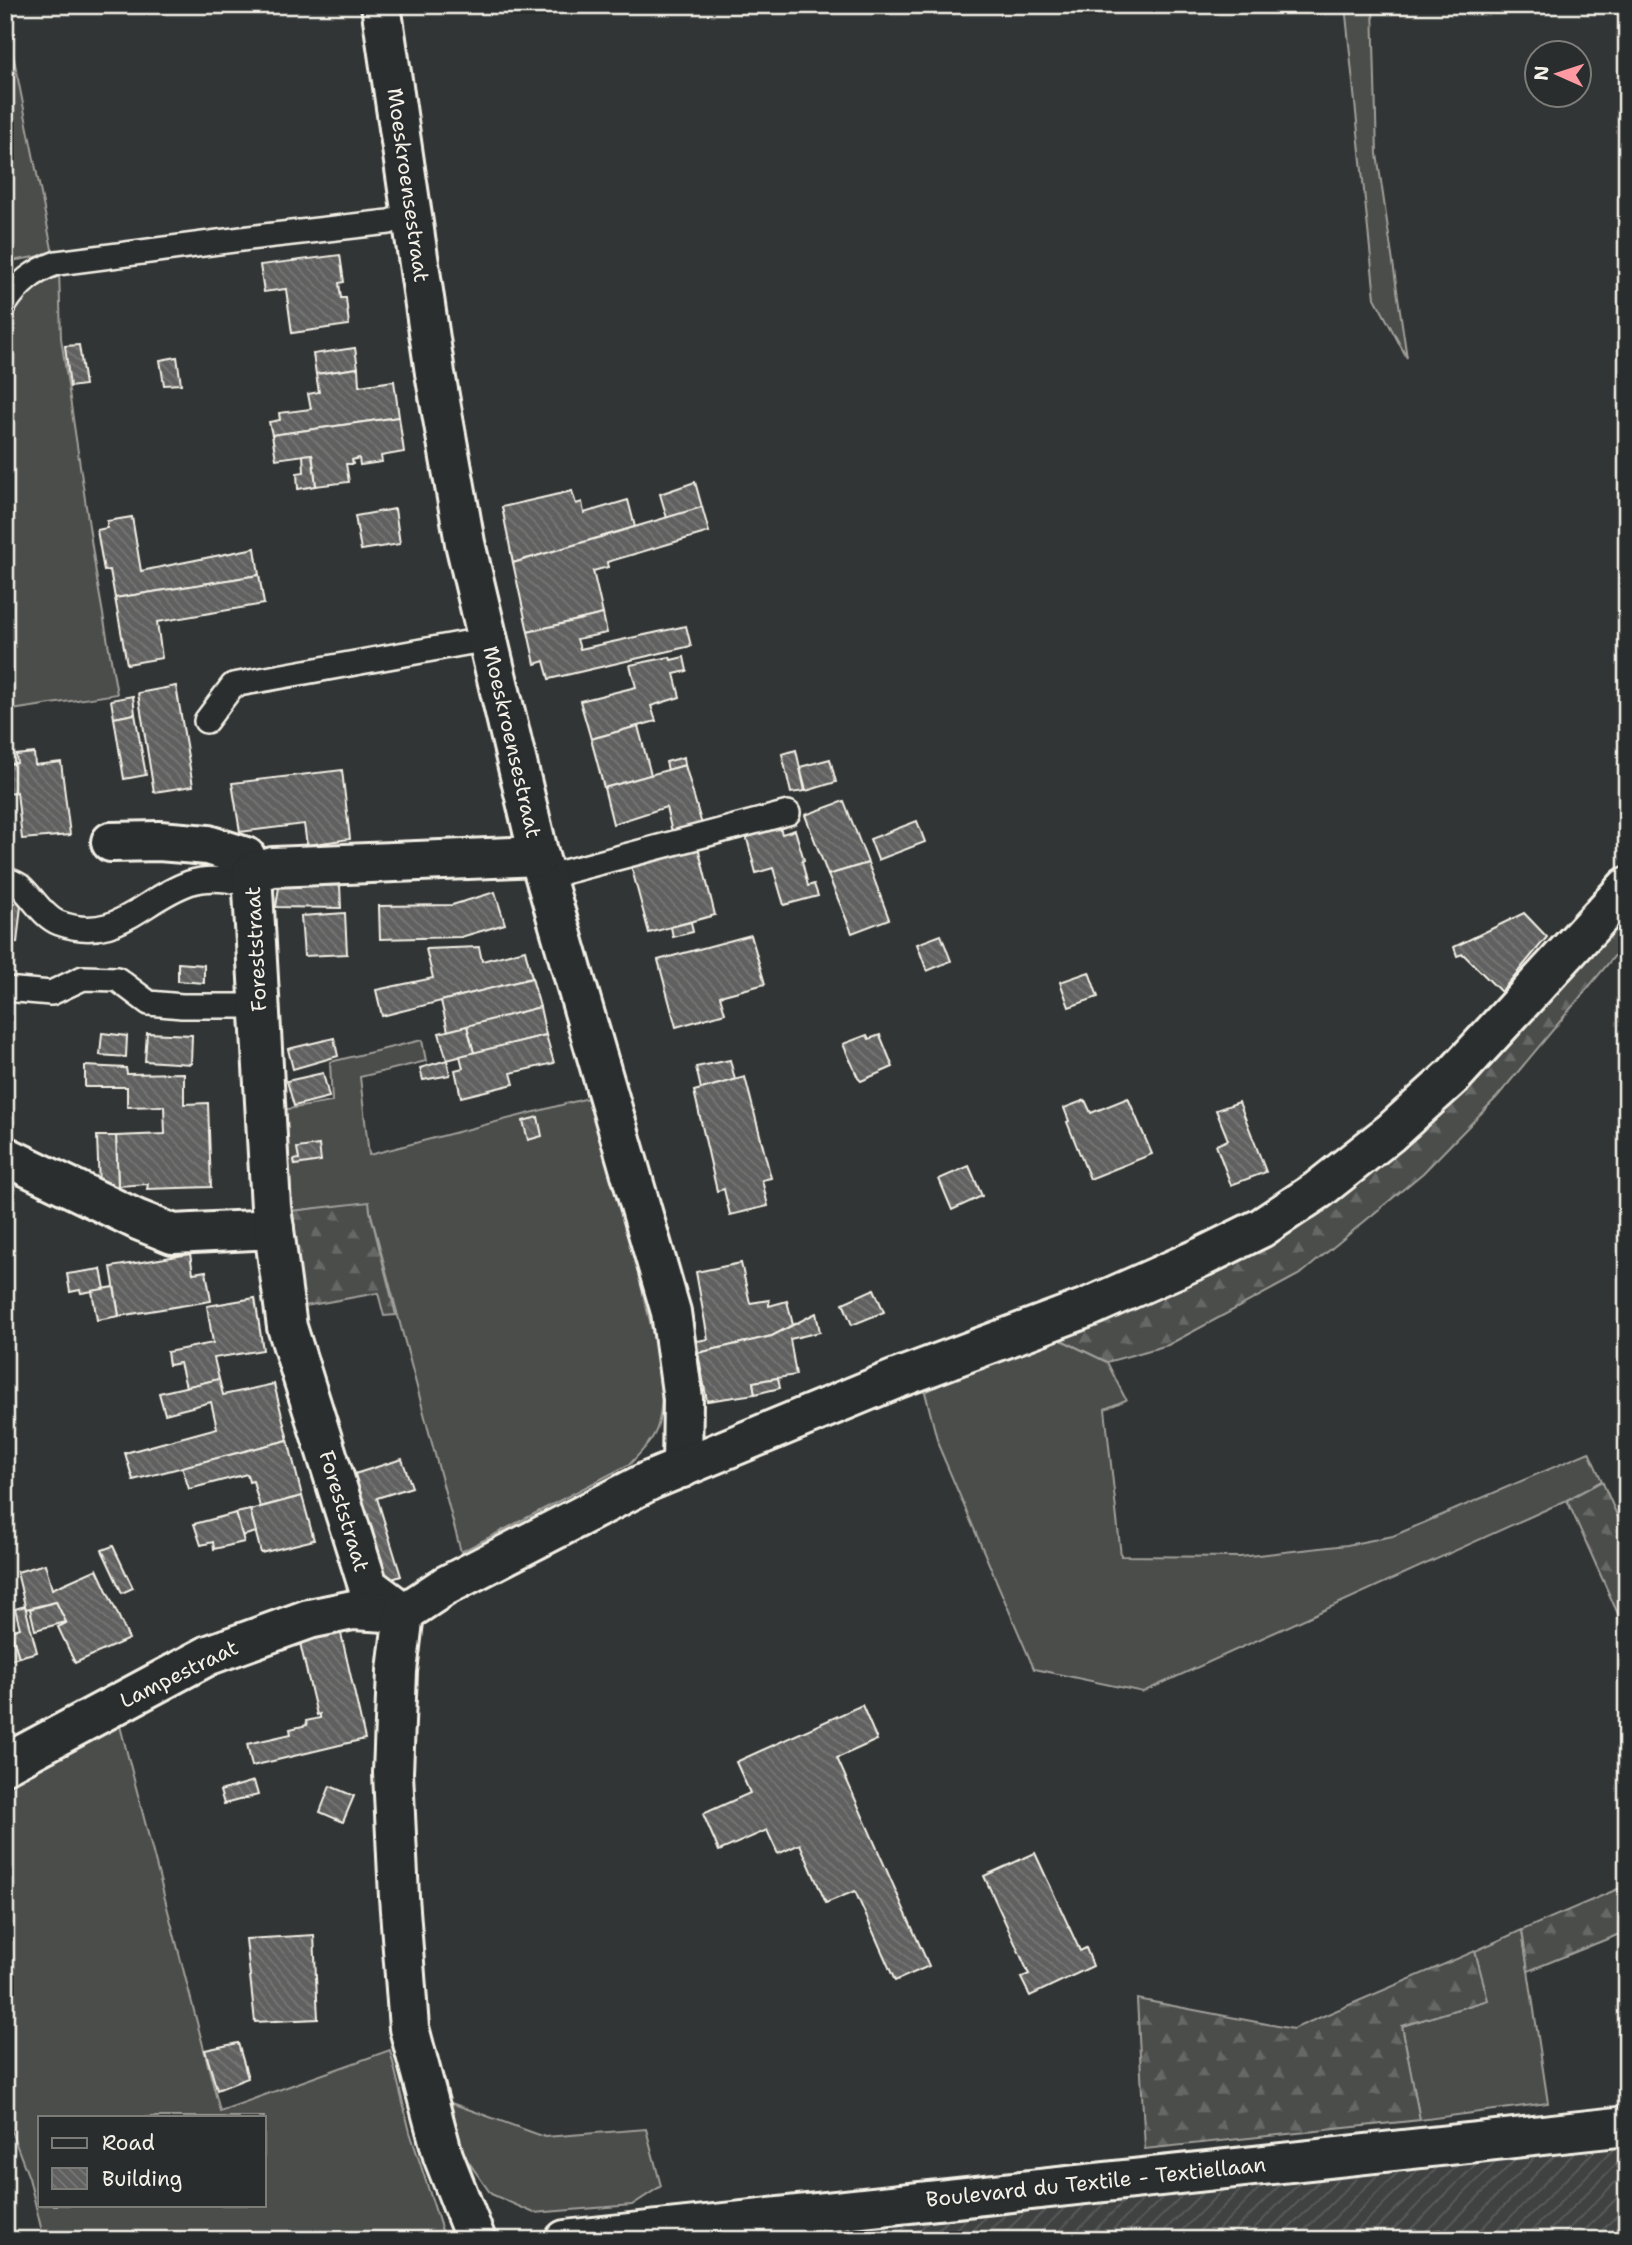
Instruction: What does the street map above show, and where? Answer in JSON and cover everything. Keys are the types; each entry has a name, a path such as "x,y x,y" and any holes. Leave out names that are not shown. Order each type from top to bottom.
{"street":[{"name":"Moeskroensestraat","path":"381,5 437,386 466,543 542,867 671,1312 683,1399 682,1468"},
{"path":"111,842 159,841 208,845 246,857 252,879"},
{"name":"Foreststraat","path":"404,1613 368,1586 287,1327 271,1208 252,879 273,867 542,867"},
{"path":"476,2240 443,2156 409,2028 393,1773 397,1671 404,1613 445,1586 649,1481 896,1379 1089,1307 1261,1228 1318,1190 1390,1133 1454,1075 1627,887"},
{"path":"5,1157 173,1234 274,1228"},
{"name":"Lampestraat","path":"5,1764 209,1655 320,1616 353,1609 404,1613"},
{"name":"Boulevard du Textile - Textiellaan","path":"565,2240 1627,2126"}],"lane":[{"path":"5,304 16,287 39,269 57,263 389,222 413,213"},
{"path":"206,721 233,685 488,639"},
{"path":"542,867 788,813"},
{"path":"5,879 19,886 55,922 76,928 97,929 115,925 188,883 208,879 252,879"},
{"path":"5,989 51,993 83,978 117,979 149,1003 182,1006 260,1006"}],"shaded area":[{"path":"1627,2148 1627,2240 765,2240 1583,2151"}],"green space":[{"path":"1345,5 1373,5 1377,154 1407,358 1375,298"},
{"path":"5,14 53,254 5,262"},
{"path":"59,269 61,338 117,694 5,711 5,281"},
{"path":"1627,900 1627,941 1497,1097 1423,1173 1302,1273 1168,1345 1107,1362 1049,1334 1260,1238"},
{"path":"422,1040 426,1061 360,1077 369,1155 592,1097 618,1184 660,1369 661,1408 658,1425 646,1446 630,1464 461,1552 369,1203 283,1212 275,1111 332,1102 330,1062"},
{"path":"369,1202 396,1315 384,1316 378,1293 294,1308 283,1212"},
{"path":"1049,1334 1107,1362 1126,1400 1105,1409 1121,1556 1240,1557 1347,1545 1393,1536 1589,1452 1602,1481 1567,1500 1143,1692 1034,1669 939,1447 925,1392"},
{"path":"1602,1481 1627,1538 1627,1634 1567,1500"},
{"path":"118,1718 220,2111 390,2050 410,2132 445,2240 44,2240 29,2178 5,2115 5,1782"},
{"path":"1627,1885 1627,1931 1528,1971 1522,1930"},
{"path":"1522,1930 1548,2103 1420,2120 1402,2026 1487,2000 1475,1951"},
{"path":"1475,1951 1488,2000 1402,2026 1420,2120 1145,2149 1137,1999 1293,2029"},
{"path":"451,2103 545,2137 646,2129 661,2186 632,2205 534,2213 491,2194 461,2151"}],"building":[{"path":"340,255 344,282 339,283 341,298 346,298 349,325 292,333 286,289 264,292 260,265"},
{"path":"79,345 85,385 70,387 65,346"},
{"path":"355,348 358,368 316,374 313,354"},
{"path":"177,357 181,384 164,385 160,360"},
{"path":"358,368 359,386 394,381 399,417 272,435 269,422 280,420 279,413 311,409 308,394 319,392 316,374"},
{"path":"399,417 404,452 381,456 382,462 360,465 359,458 352,460 353,464 346,464 349,482 316,486 312,454 276,459 272,435"},
{"path":"312,454 316,486 298,489 297,473 304,472 303,455"},
{"path":"695,482 702,507 667,518 660,494"},
{"path":"572,491 576,504 582,502 584,513 628,500 635,527 513,563 502,507"},
{"path":"702,507 709,532 607,562 608,567 593,571 603,614 528,632 513,563"},
{"path":"395,509 400,544 361,550 355,516"},
{"path":"132,517 141,571 255,548 259,575 115,598 110,570 104,571 97,530 107,528 107,521"},
{"path":"259,575 264,604 157,622 162,658 127,664 115,598"},
{"path":"603,614 607,633 577,639 580,649 686,626 691,646 549,679 544,661 535,664 528,632"},
{"path":"670,657 671,660 684,657 687,671 674,674 680,697 651,706 656,721 591,739 580,701 636,687 630,665"},
{"path":"176,686 193,786 154,792 138,693"},
{"path":"133,696 135,714 114,718 111,700"},
{"path":"135,714 146,775 124,779 114,718"},
{"path":"638,726 651,775 604,788 591,739"},
{"path":"5,746 8,764 17,763 16,755 34,753 35,765 61,762 70,835 22,839 17,792 5,794"},
{"path":"796,750 805,791 791,793 782,754"},
{"path":"684,757 685,765 668,770 666,762"},
{"path":"830,759 836,782 806,791 800,767"},
{"path":"685,765 702,825 672,832 666,807 613,824 604,788"},
{"path":"342,770 350,839 307,845 304,824 240,832 232,783"},
{"path":"844,801 868,863 828,875 805,815"},
{"path":"917,821 925,842 878,860 870,839"},
{"path":"779,825 782,834 795,830 808,886 814,884 818,896 784,905 773,868 756,873 746,835"},
{"path":"697,843 715,915 649,933 630,862"},
{"path":"868,863 889,919 852,933 828,875"},
{"path":"340,885 341,908 276,907 279,887"},
{"path":"495,892 505,924 461,937 380,939 379,906 452,905"},
{"path":"5,894 22,896 17,943 5,941"},
{"path":"345,913 347,954 304,956 301,916"},
{"path":"1524,913 1547,937 1501,992 1463,954 1457,956 1454,947"},
{"path":"691,922 693,932 673,937 671,927"},
{"path":"751,935 765,984 720,996 725,1013 676,1027 658,960"},
{"path":"941,935 951,961 927,971 917,944"},
{"path":"479,947 482,961 525,950 532,978 382,1016 376,990 433,978 426,949"},
{"path":"178,963 204,965 204,983 178,981"},
{"path":"1089,972 1098,997 1069,1007 1060,982"},
{"path":"532,978 540,1007 448,1031 441,1001"},
{"path":"540,1007 546,1035 474,1053 467,1026"},
{"path":"467,1026 474,1053 447,1060 439,1033"},
{"path":"102,1033 127,1036 126,1057 100,1055"},
{"path":"147,1033 192,1035 191,1064 145,1061"},
{"path":"546,1035 554,1063 511,1073 514,1084 461,1097 455,1070 463,1068 460,1056"},
{"path":"867,1035 869,1039 880,1035 893,1067 861,1081 843,1044"},
{"path":"334,1038 338,1056 293,1069 288,1049"},
{"path":"447,1060 450,1075 423,1080 420,1068"},
{"path":"730,1060 735,1080 701,1089 696,1067"},
{"path":"85,1066 126,1068 127,1074 184,1073 184,1104 208,1103 211,1187 147,1189 148,1184 118,1186 116,1136 165,1134 164,1106 127,1107 127,1087 85,1087"},
{"path":"323,1073 329,1097 294,1106 287,1081"},
{"path":"745,1077 771,1178 762,1180 768,1206 730,1215 724,1189 717,1191 694,1091"},
{"path":"1128,1098 1152,1154 1090,1179 1064,1108 1085,1100 1091,1113"},
{"path":"1239,1102 1266,1172 1231,1185 1216,1145 1228,1140 1216,1110"},
{"path":"538,1117 542,1136 528,1140 523,1121"},
{"path":"97,1136 116,1136 118,1186 99,1187"},
{"path":"319,1145 321,1161 295,1165 294,1160 299,1159 297,1148"},
{"path":"969,1166 982,1196 952,1210 939,1179"},
{"path":"190,1254 193,1273 206,1271 211,1301 119,1316 111,1267"},
{"path":"741,1263 750,1303 769,1300 769,1306 787,1301 793,1325 772,1336 698,1353 697,1341 708,1339 696,1272"},
{"path":"101,1269 105,1289 70,1292 67,1274"},
{"path":"114,1287 119,1316 97,1320 92,1291"},
{"path":"874,1289 884,1312 852,1325 843,1303"},
{"path":"255,1298 263,1350 214,1358 219,1379 186,1387 180,1363 169,1365 167,1352 213,1343 207,1306"},
{"path":"816,1313 820,1332 790,1339 796,1375 753,1382 755,1394 707,1401 698,1353 772,1336"},
{"path":"778,1378 780,1388 755,1394 753,1382"},
{"path":"219,1379 223,1395 274,1384 288,1440 133,1480 125,1453 217,1428 211,1402 165,1414 159,1393"},
{"path":"288,1440 302,1496 260,1507 253,1481 249,1482 247,1474 189,1489 182,1467"},
{"path":"402,1459 412,1487 377,1498 401,1576 374,1585 342,1478"},
{"path":"302,1496 314,1540 261,1553 250,1510"},
{"path":"250,1510 256,1532 242,1536 236,1513"},
{"path":"236,1513 244,1542 214,1549 213,1542 201,1545 194,1524"},
{"path":"113,1546 133,1588 122,1593 102,1550"},
{"path":"45,1564 52,1589 97,1569 129,1639 75,1663 58,1627 66,1623 56,1602 26,1609 25,1606 17,1572"},
{"path":"56,1602 66,1622 35,1630 30,1609"},
{"path":"25,1606 37,1652 19,1657 11,1631 20,1628 15,1609"},
{"path":"5,1610 19,1657 5,1661"},
{"path":"340,1629 365,1739 252,1766 247,1744 291,1734 290,1729 320,1718 320,1714 317,1715 299,1639"},
{"path":"862,1705 877,1740 837,1758 929,1966 895,1981 855,1891 826,1903 800,1844 778,1854 767,1830 719,1851 703,1814 750,1793 736,1762"},
{"path":"254,1781 258,1795 224,1804 220,1791"},
{"path":"330,1786 354,1796 343,1822 320,1812"},
{"path":"1035,1853 1080,1951 1086,1948 1093,1966 1030,1996 1021,1978 1029,1974 984,1876"},
{"path":"314,1935 318,2019 255,2022 246,1939"},
{"path":"238,2043 248,2078 217,2090 205,2050"},
{"path":"1440,2230 1441,2240 1361,2240"}]}
